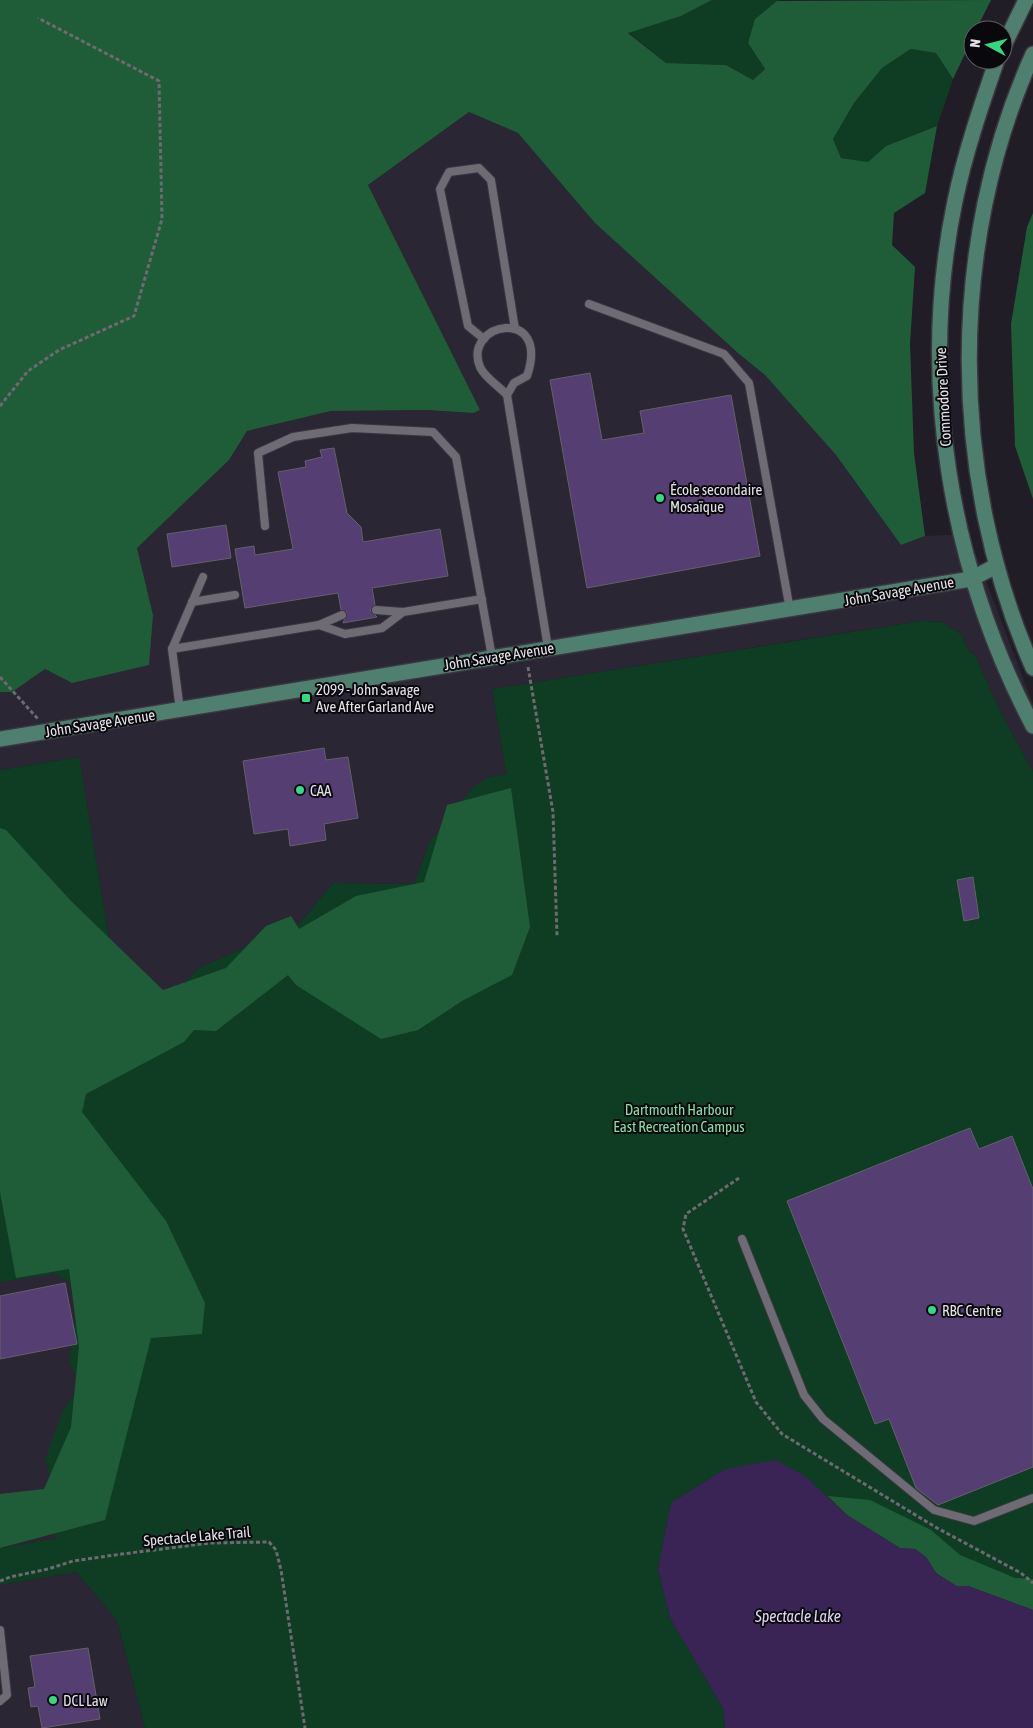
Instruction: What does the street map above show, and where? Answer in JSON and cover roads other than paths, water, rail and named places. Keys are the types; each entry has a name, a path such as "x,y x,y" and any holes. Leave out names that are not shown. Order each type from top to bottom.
{"main road":[{"path":"1013,27 1026,0"},
{"name":"Commodore Drive","path":"1033,54 1000,141 981,231 972,298 970,362 973,426 985,520 996,566 1033,668"},
{"name":"Commodore Drive","path":"993,70 979,111 955,202 941,307 940,401 946,454 961,538 971,579 1004,667 1033,726"},
{"name":"John Savage Avenue","path":"0,739 971,579 996,566"}],"lane":[{"path":"484,339 468,326 440,189 449,172 478,168 490,180 515,328"},
{"path":"589,304 724,354 749,383 790,610"},
{"path":"507,395 514,383 527,376 533,360 531,345 523,333 515,328 503,327 492,331 484,339 478,355 480,368 507,395 548,648"},
{"path":"265,526 258,453 293,437 352,428 433,432 456,458 492,658"},
{"path":"180,710 172,649 203,577"},
{"path":"192,602 235,595"},
{"path":"376,610 403,612 482,599"},
{"path":"319,625 345,634 382,628 403,612"},
{"path":"172,649 319,625 342,615"},
{"path":"742,1239 804,1395 823,1419 934,1510 974,1521 1033,1498"},
{"path":"0,1630 7,1695 0,1701"}],"water":[{"name":"Spectacle Lake","path":"776,1460 806,1477 847,1515 900,1548 915,1549 926,1557 936,1573 957,1586 968,1586 1033,1610 1033,1728 725,1728 723,1708 670,1618 658,1569 671,1503 723,1470"}],"place":[{"name":"École secondaire Mosaïque","path":"660,498"},
{"name":"2099 - John Savage Ave After Garland Ave","path":"306,698"},
{"name":"CAA","path":"300,790"},
{"name":"RBC Centre","path":"932,1310"},
{"name":"DCL Law","path":"53,1700"}],"park label":[{"name":"Dartmouth Harbour East Recreation Campus","path":"679,1118"}]}
